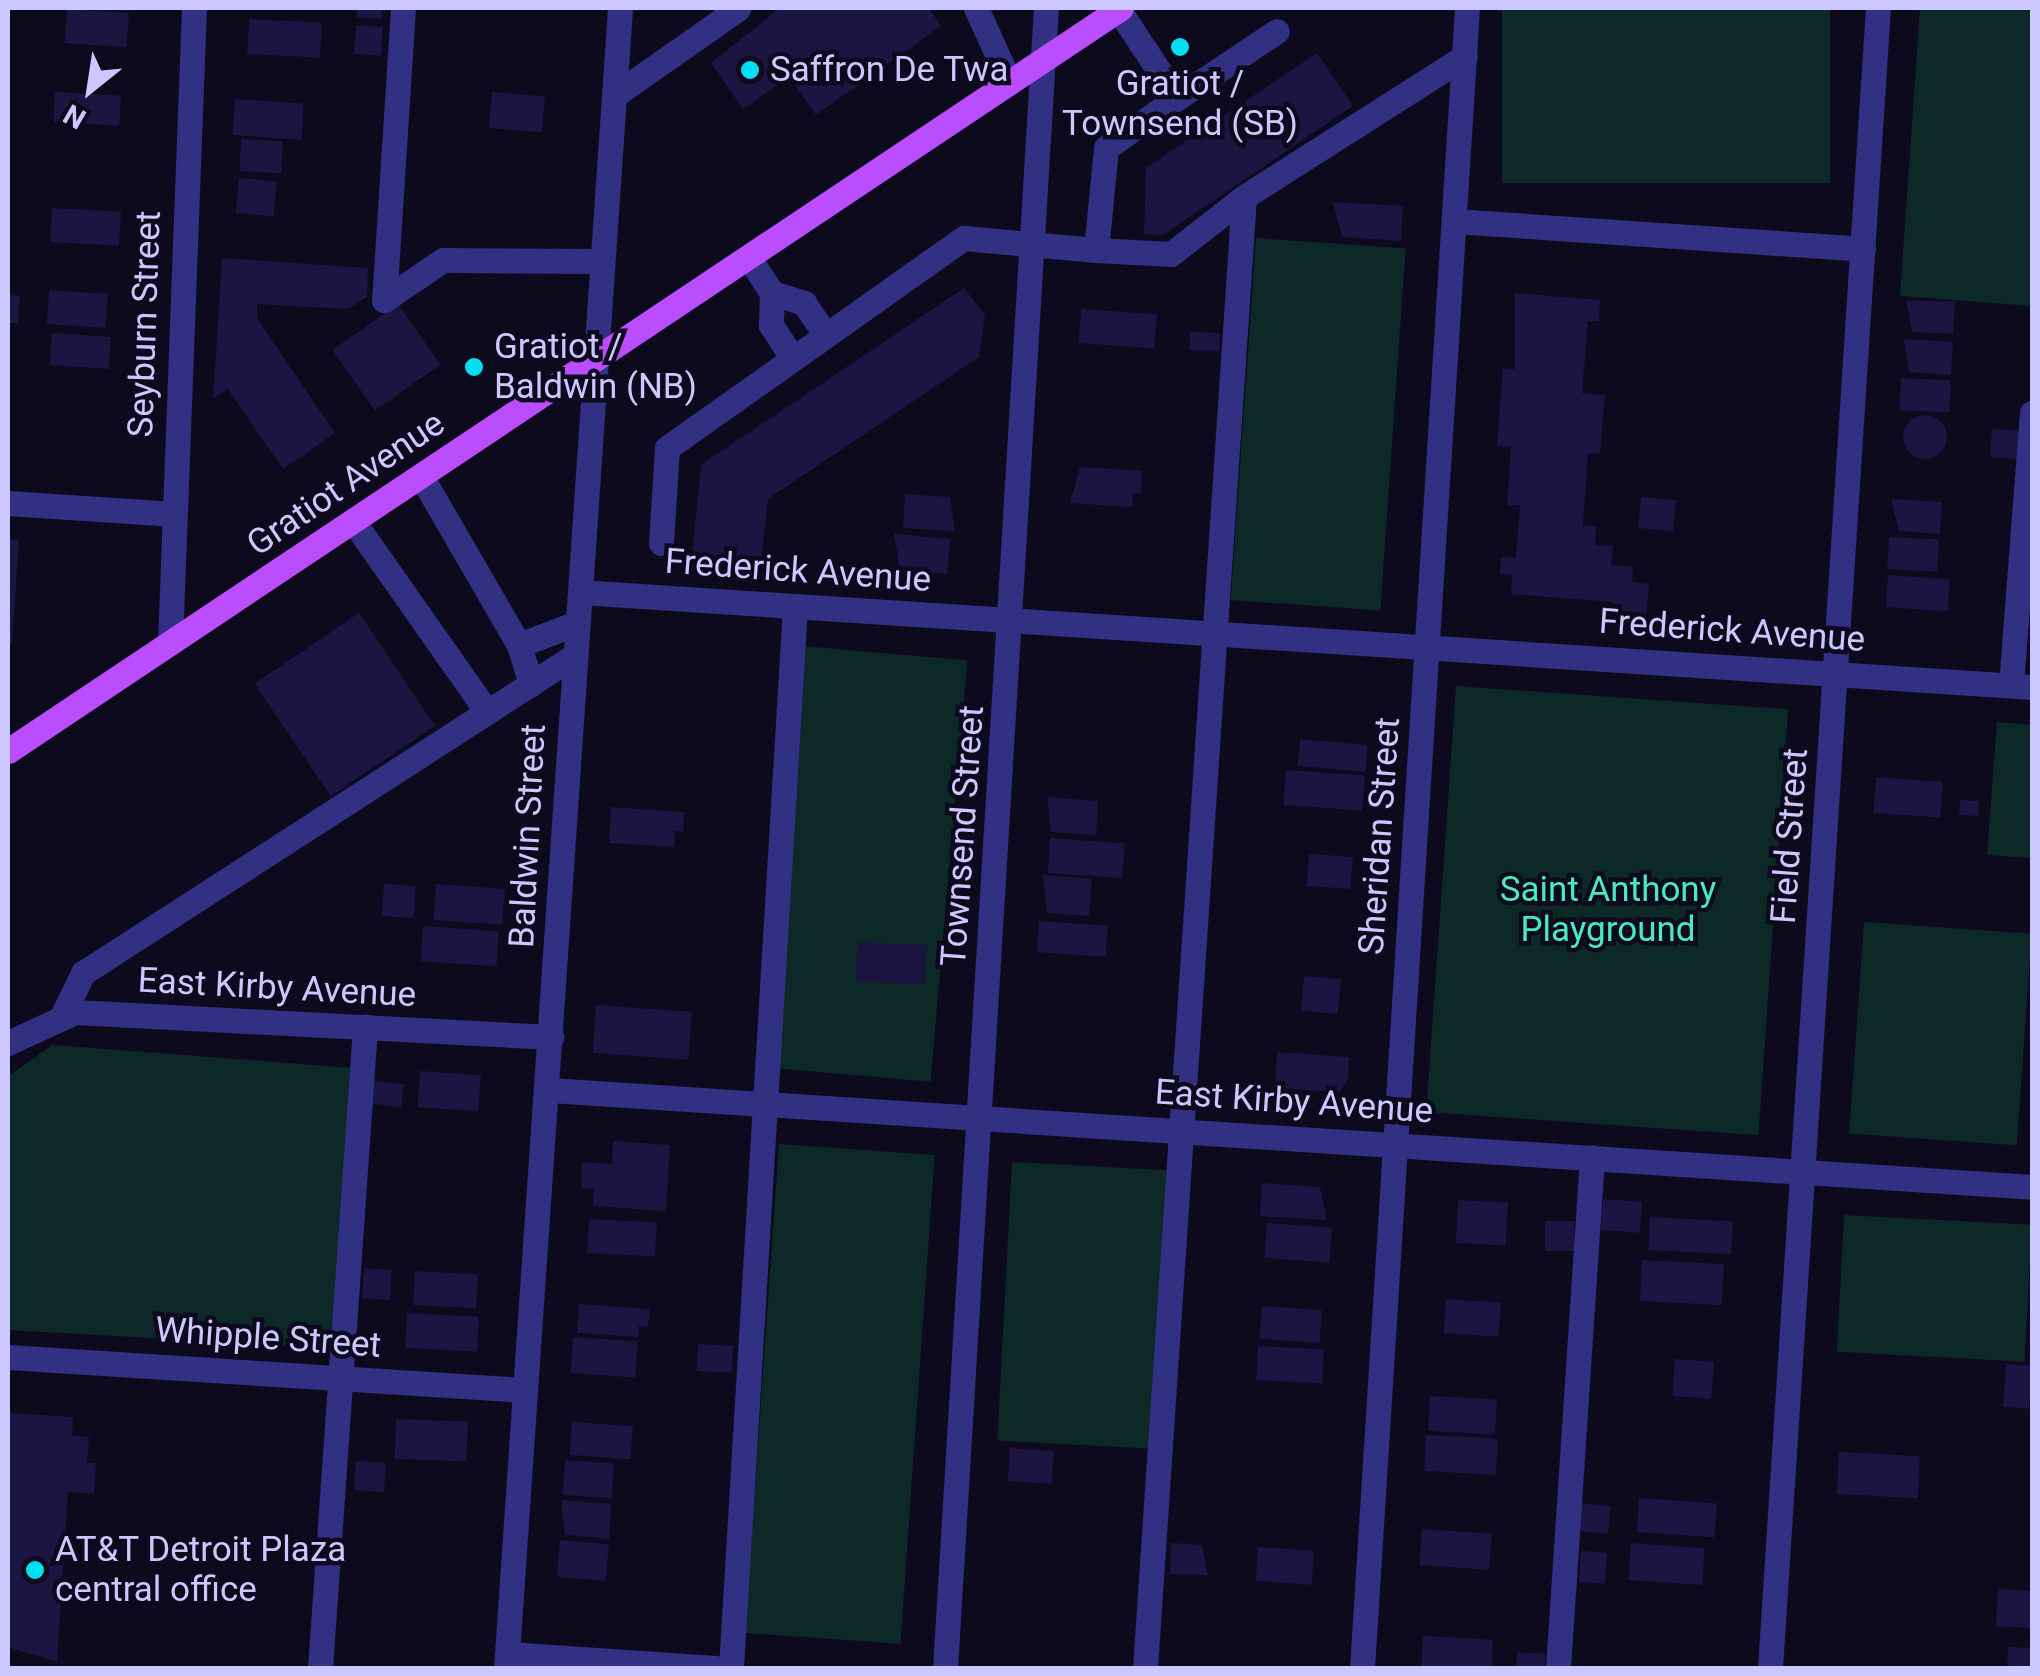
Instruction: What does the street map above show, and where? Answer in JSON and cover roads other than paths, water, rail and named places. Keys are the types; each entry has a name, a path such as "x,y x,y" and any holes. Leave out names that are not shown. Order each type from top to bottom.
{"main road":[{"name":"Gratiot Avenue","path":"8,751 1120,8"}],"street":[{"name":"Seyburn Street","path":"170,643 194,8"},
{"path":"403,8 384,300 443,260 600,261"},
{"name":"Baldwin Street","path":"506,1661 550,1090 574,656 620,8"},
{"path":"614,95 740,8"},
{"path":"976,8 1010,84"},
{"name":"Townsend Street","path":"945,1668 1036,244 1046,8"},
{"path":"1120,8 1178,98"},
{"name":"Sheridan Street","path":"1362,1668 1468,8"},
{"name":"Field Street","path":"1770,1668 1878,8"},
{"path":"1096,250 1106,148 1277,32"},
{"path":"661,543 666,448 964,238 1171,254 1244,197 1464,56"},
{"path":"1145,1668 1184,1130 1208,633 1244,197"},
{"path":"1454,221 1863,249"},
{"path":"749,258 772,294 771,325 792,356"},
{"path":"772,294 804,303 824,334"},
{"path":"2022,686 2032,413"},
{"path":"421,476 519,644 531,684"},
{"path":"8,503 175,514"},
{"path":"353,522 487,712"},
{"name":"Frederick Avenue","path":"580,592 2022,686"},
{"path":"731,1668 760,1103 795,606"},
{"path":"519,644 577,623"},
{"path":"8,1044 63,1014 83,972 574,656"},
{"name":"East Kirby Avenue","path":"63,1014 551,1037"},
{"path":"320,1668 364,1027"},
{"name":"East Kirby Avenue","path":"550,1090 2032,1186"},
{"path":"1558,1668 1592,1157"},
{"name":"Whipple Street","path":"8,1356 524,1390"},
{"path":"506,1661 716,1668"}],"place":[{"name":"Gratiot / Townsend (SB)","path":"1180,47"},
{"name":"Saffron De Twa","path":"750,70"},
{"name":"Gratiot / Baldwin (NB)","path":"474,367"},
{"name":"AT&T Detroit Plaza central office","path":"35,1570"}],"park label":[{"name":"Saint Anthony Playground","path":"1608,910"}]}
